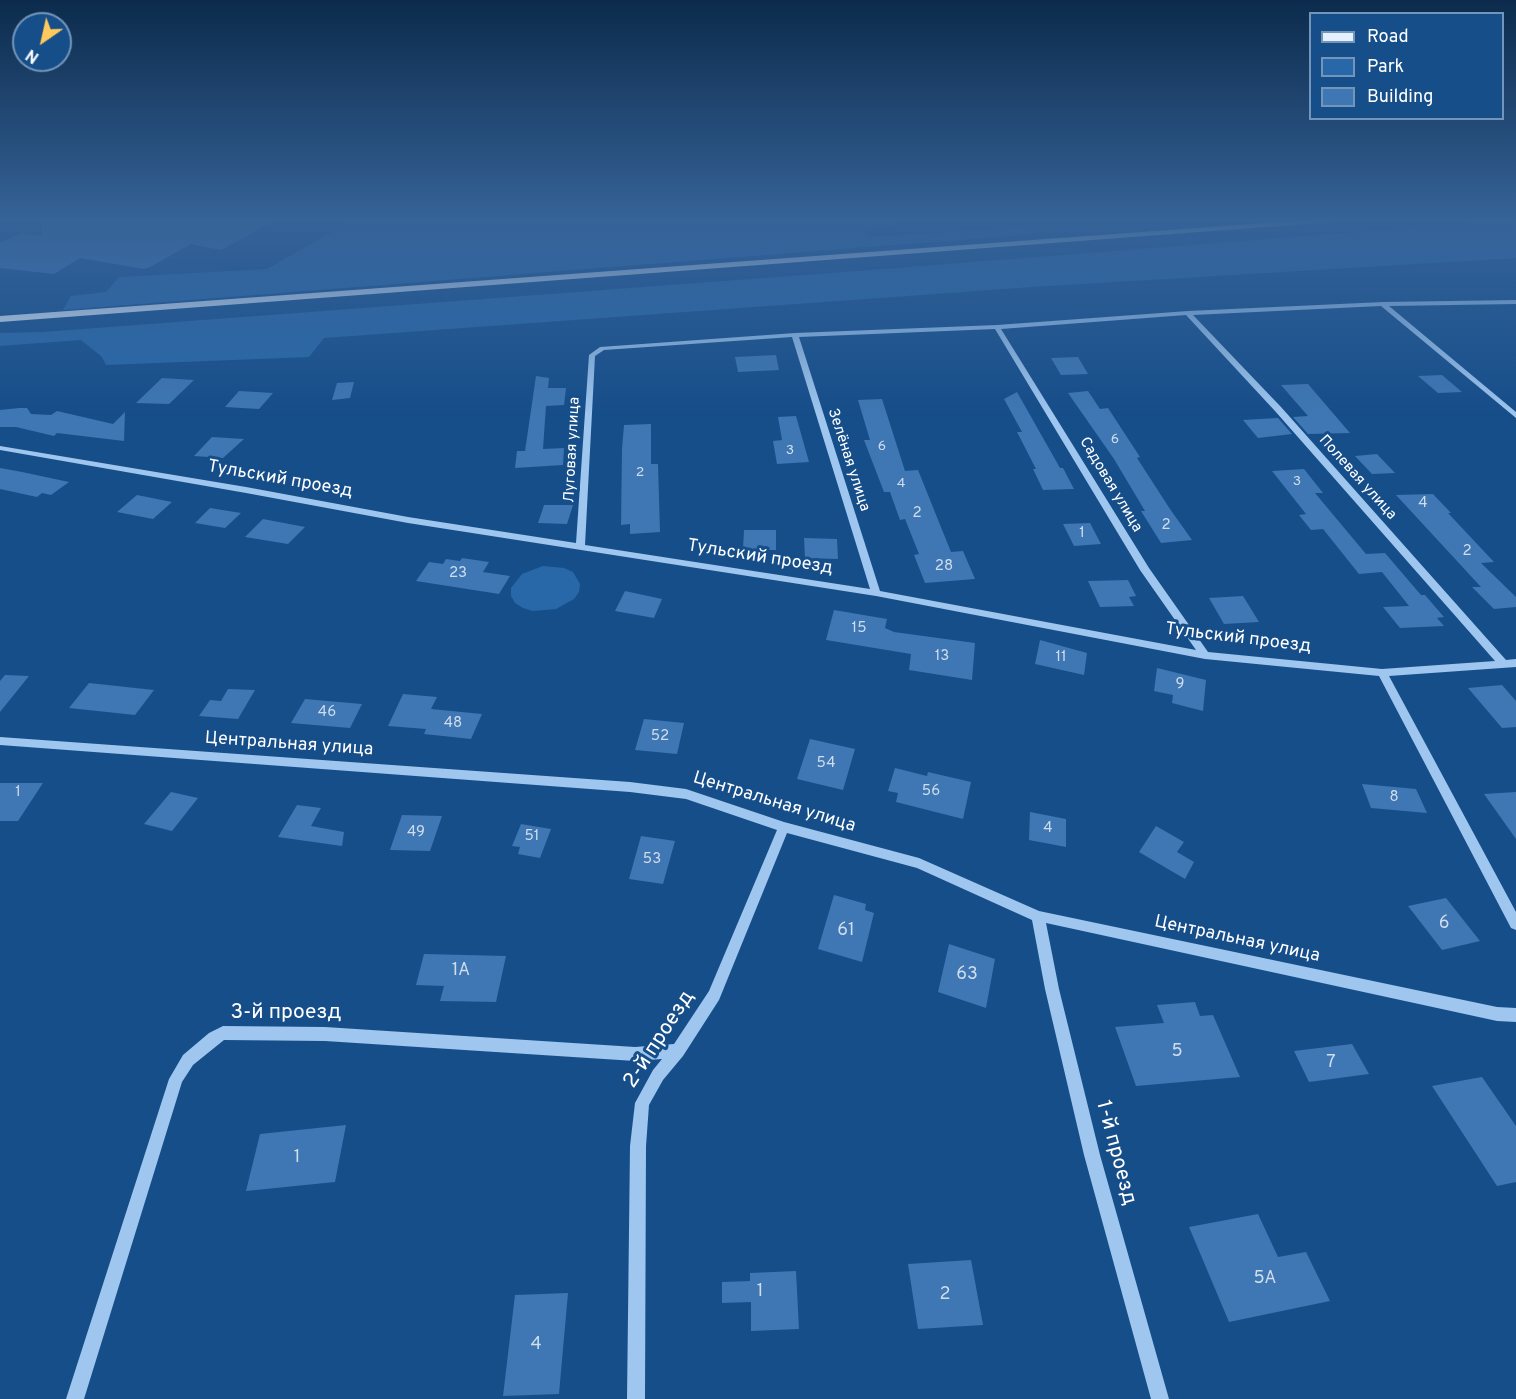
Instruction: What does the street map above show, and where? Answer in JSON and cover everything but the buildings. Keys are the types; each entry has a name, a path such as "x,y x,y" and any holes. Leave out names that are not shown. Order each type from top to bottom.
{"main road":[{"path":"0,319 478,285"}],"street":[{"path":"795,335 997,327 1188,313 1383,304 1516,302"},
{"path":"1383,304 1516,416"},
{"name":"Полевая улица","path":"1188,313 1278,409 1504,664"},
{"name":"Садовая улица","path":"997,327 1145,570 1205,655"},
{"name":"Луговая улица","path":"580,547 592,356 602,348 795,335"},
{"name":"Зелёная улица","path":"795,335 876,593"},
{"name":"Тульский проезд","path":"0,448 250,490 408,520 876,593 1205,655 1382,673 1516,663"},
{"path":"1382,673 1516,924"},
{"name":"Центральная улица","path":"0,741 630,787 686,794 784,827 919,863 1038,916 1497,1014 1516,1015"},
{"name":"2-й проезд","path":"636,1399 640,1191 638,1146 642,1103 658,1075 678,1051 714,995 784,827"},
{"name":"1-й проезд","path":"1038,916 1052,989 1092,1155 1160,1399"},
{"name":"3-й проезд","path":"75,1399 176,1078 196,1051 214,1038 223,1033 325,1034 635,1054 678,1051"}],"green space":[{"path":"112,285 379,285 63,310 71,296 106,292"},
{"path":"667,285 1061,285 324,338 309,357 106,365 102,357 81,340 0,346 0,333 43,332"},
{"path":"543,566 564,568 573,572 580,584 579,592 574,599 556,609 533,611 523,608 515,603 511,596 511,588 522,574"}]}
